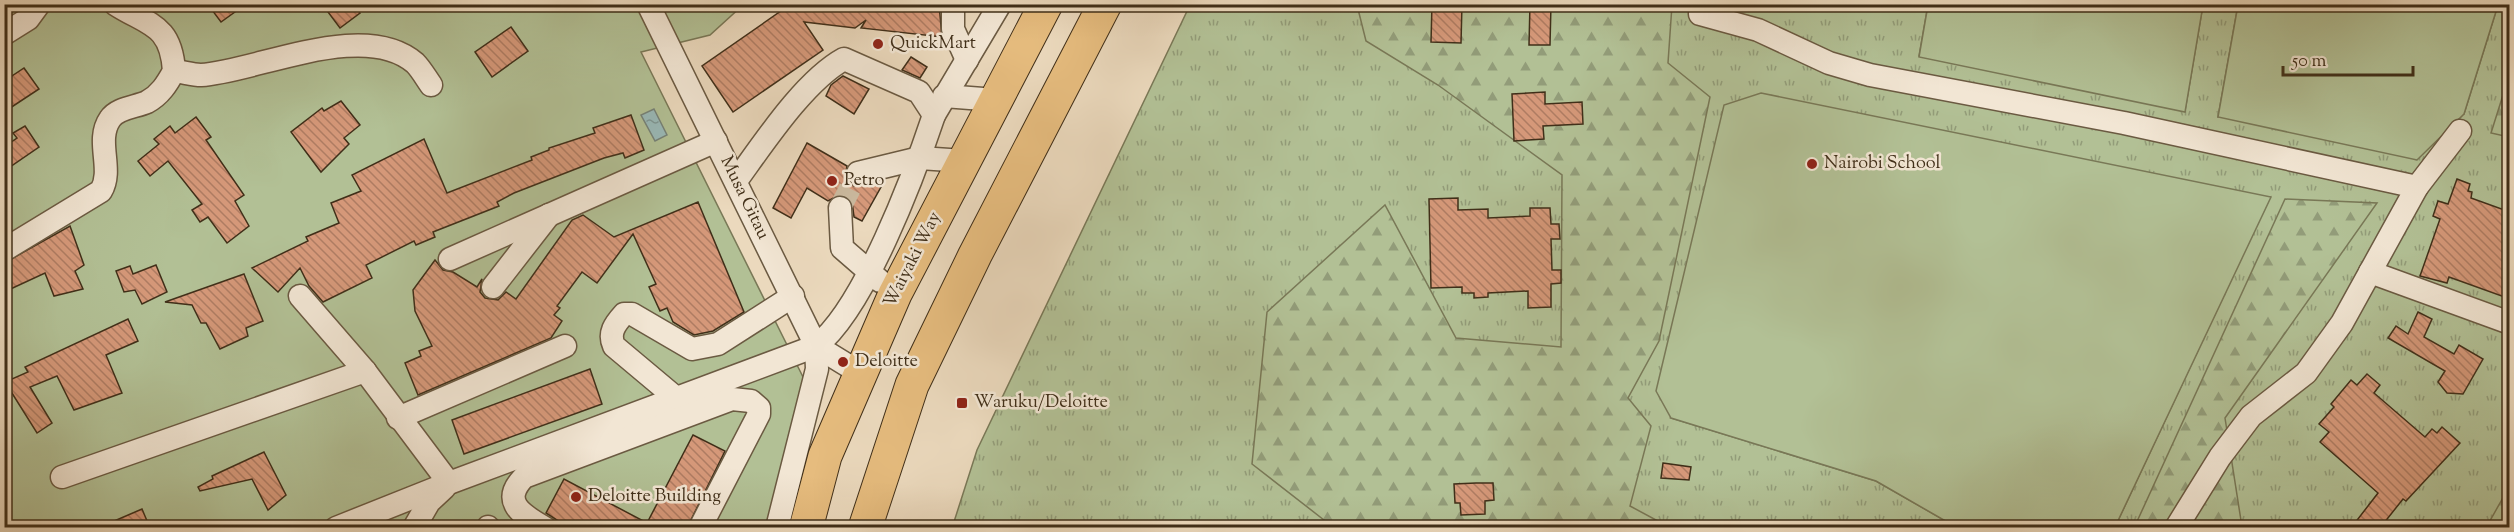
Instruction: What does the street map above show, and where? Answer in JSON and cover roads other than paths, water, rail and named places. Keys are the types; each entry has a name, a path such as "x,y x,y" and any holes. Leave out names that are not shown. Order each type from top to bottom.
{"highway":[{"name":"Waiyaki Way","path":"806,528 825,456 895,294 1047,4"},
{"path":"865,528 912,385 975,255 1105,4"}],"street":[{"path":"4,34 28,19 39,4"},
{"path":"4,250 101,191 107,177 104,133 109,120 116,113 149,101 164,89 174,71 169,49 162,33 153,23 115,4"},
{"name":"Musa Gitau","path":"648,4 816,346"},
{"path":"953,4 953,29 967,60"},
{"path":"336,528 449,483 816,346 833,332 869,272 920,158 939,105 1000,4"},
{"path":"1700,14 1758,30 1830,63 1870,75 2124,123 2416,187"},
{"path":"174,71 201,75 305,51 359,46 402,55 416,63 431,85"},
{"path":"736,181 763,144 825,70 844,59 919,92 939,105 996,100"},
{"path":"2176,528 2220,457 2251,416 2306,373 2342,323 2416,187 2460,131"},
{"path":"450,259 716,141"},
{"path":"858,173 920,158 964,161"},
{"path":"840,208 842,248 895,294"},
{"path":"493,287 552,212"},
{"path":"2370,273 2510,323"},
{"path":"300,296 365,371 398,418 449,483"},
{"path":"676,398 614,346 611,340 612,331 624,314 632,314 692,349 718,344 793,296"},
{"path":"398,418 565,346"},
{"path":"816,346 860,374"},
{"path":"777,528 817,369 816,346"},
{"path":"62,477 365,371"},
{"path":"545,528 517,509 513,495 515,486 524,477 732,399 751,401 759,408 759,414 700,528"},
{"path":"414,528 429,502 449,483"}],"water":[{"path":"654,109 667,135 655,141 641,115"}],"tunnel":[{"path":"840,208 858,173"}],"place":[{"name":"QuickMart","path":"878,44"},
{"name":"Nairobi School","path":"1812,164"},
{"name":"Petro","path":"832,181"},
{"name":"Deloitte","path":"843,362"},
{"name":"Waruku/Deloitte","path":"962,403"},
{"name":"Deloitte Building","path":"576,497"}]}
